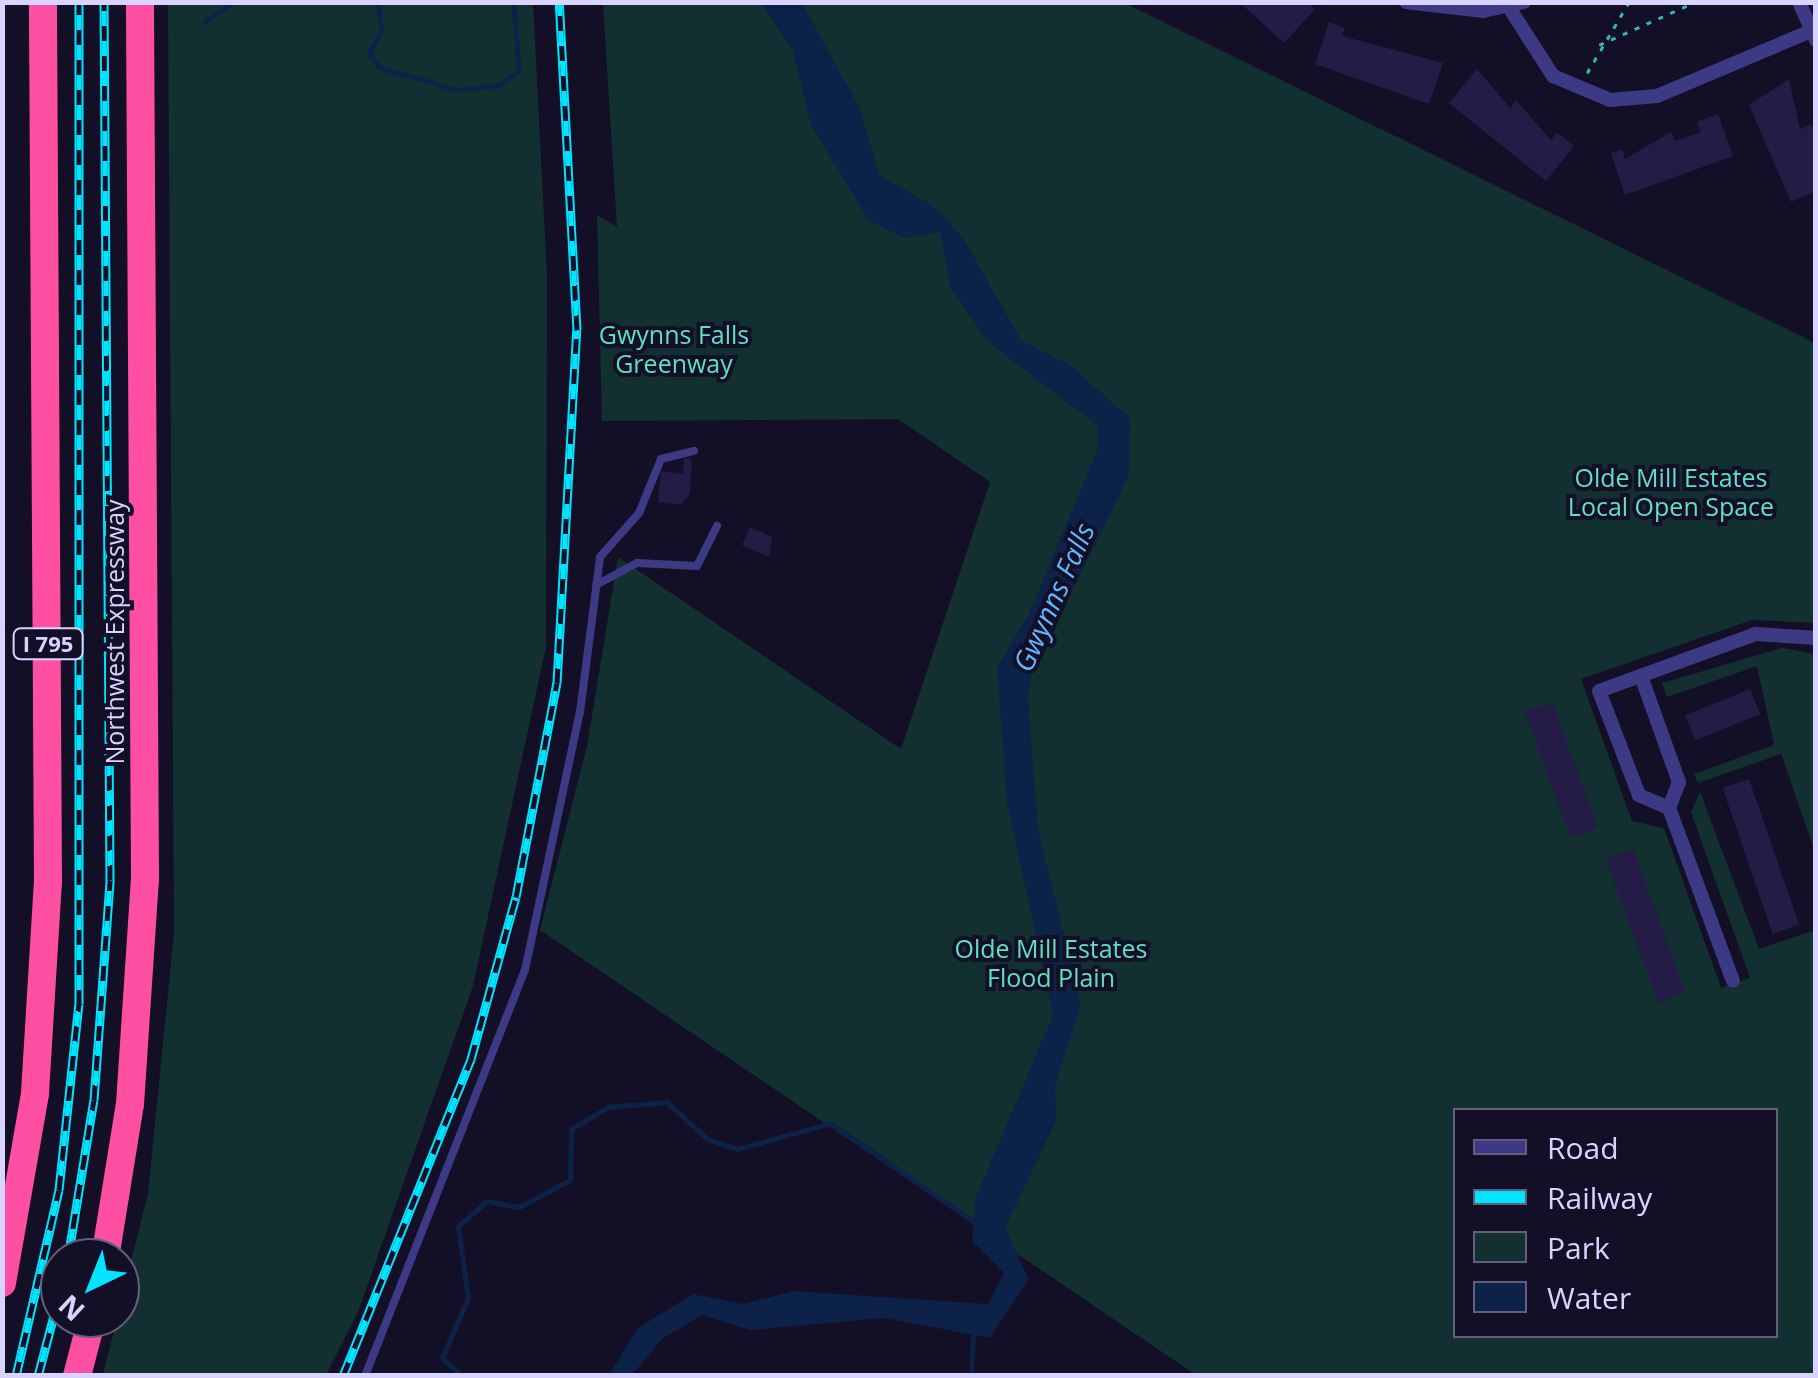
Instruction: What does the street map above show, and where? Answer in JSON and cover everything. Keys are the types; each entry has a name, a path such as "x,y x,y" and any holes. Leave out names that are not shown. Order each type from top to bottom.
{"highway":[{"name":"I 795","path":"2,1283 35,1092 48,882 43,2"},
{"name":"Northwest Expressway","path":"108,1238 130,1104 145,878 140,2"},
{"path":"77,1376 87,1338"}],"street":[{"path":"1406,2 1517,6 1527,48 1579,91 1610,100 1657,96 1814,35 1800,2"},
{"path":"1669,808 1639,795 1599,691 1756,634 1816,638"},
{"path":"1641,676 1680,782 1669,808 1733,981"}],"lane":[{"path":"366,1376 525,970 580,712 600,557 640,513 661,458 694,451"},
{"path":"596,584 637,563 697,566 717,526"}],"path":[{"path":"1579,91 1599,44 1628,2"},
{"path":"1599,44 1695,2"}],"green space":[{"path":"168,3 533,3 547,275 546,647 473,986 358,1312 326,1375 103,1375 112,1338 140,1338 140,1238 137,1238 148,1193 174,933"},
{"path":"603,3 1125,3 1815,343 1815,623 1752,620 1581,679 1632,821 1664,828 1721,988 1750,978 1691,812 1700,792 1759,949 1815,930 1815,1375 1196,1375 540,930 587,746 618,557 901,749 990,482 898,419 602,421 597,215 617,227"},
{"path":"1782,648 1815,654 1815,852 1781,754 1698,783 1694,774 1774,745 1757,666 1667,697 1662,683"}],"water":[{"name":"Gwynns Falls","path":"761,3 802,3 860,109 880,176 932,205 962,236 1021,340 1070,365 1130,418 1129,475 1031,675 1028,699 1038,829 1081,1005 1055,1085 1056,1121 1005,1228 1029,1279 990,1338 884,1318 750,1330 702,1315 662,1339 632,1375 609,1375 638,1328 693,1294 743,1304 794,1291 988,1304 1004,1273 972,1241 976,1197 1053,1015 1007,803 997,667 1029,614 1098,448 1098,426 988,342 950,287 940,232 906,238 869,221 811,125 793,51"}],"building":[{"path":"1239,2 1307,2 1315,9 1284,43"},
{"path":"1329,22 1345,28 1342,36 1443,63 1429,104 1315,64"},
{"path":"1477,69 1510,108 1516,100 1551,140 1557,132 1574,146 1546,181 1449,103"},
{"path":"1789,79 1800,129 1811,124 1816,135 1816,191 1791,202 1749,105"},
{"path":"1718,114 1733,156 1625,195 1611,153 1622,149 1625,159 1671,132 1675,141 1701,132 1697,122"},
{"path":"684,458 692,459 690,493 681,505 658,502 661,471 683,474"},
{"path":"750,527 772,537 769,557 742,545"},
{"path":"1750,689 1760,714 1695,740 1685,715"},
{"path":"1552,702 1598,828 1571,838 1525,712"},
{"path":"1749,779 1799,925 1773,934 1723,788"},
{"path":"1633,849 1685,993 1658,1003 1606,859"}],"waterway":[{"path":"205,21 234,2"},
{"path":"378,2 381,31 369,53 379,67 458,90 499,85 519,71 513,2"},
{"path":"462,1376 442,1358 468,1298 458,1226 487,1201 519,1207 570,1180 571,1129 608,1107 667,1102 707,1139 737,1149 831,1123 977,1224"},
{"path":"971,1376 973,1336"}],"railway":[{"path":"16,1376 59,1190 79,1004 79,2"},
{"path":"71,1238 94,1100 110,880 104,2"},
{"path":"343,1376 471,1059 516,897 557,683 577,330 559,2"},
{"path":"38,1376 48,1338"}],"park label":[{"name":"Gwynns Falls Greenway","path":"674,350"},
{"name":"Olde Mill Estates Local Open Space","path":"1671,492"},
{"name":"Olde Mill Estates Flood Plain","path":"1051,964"}]}
